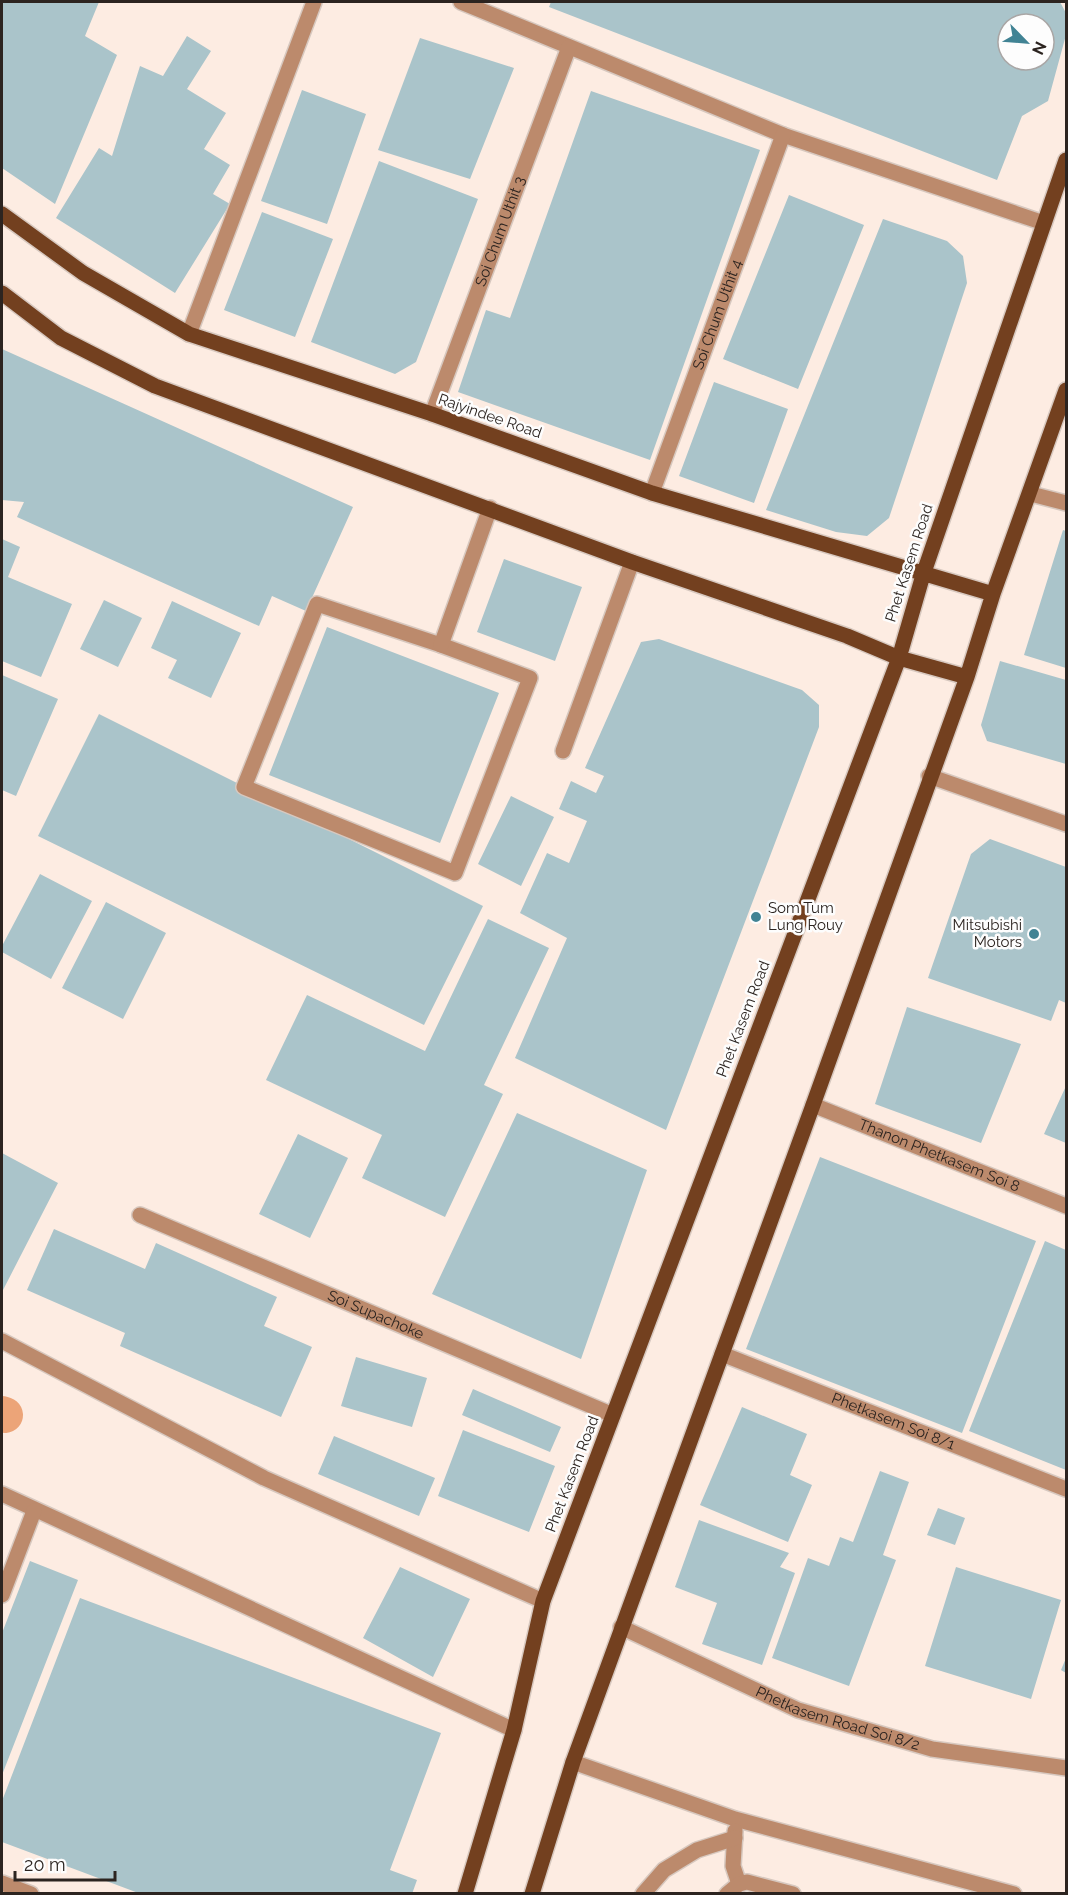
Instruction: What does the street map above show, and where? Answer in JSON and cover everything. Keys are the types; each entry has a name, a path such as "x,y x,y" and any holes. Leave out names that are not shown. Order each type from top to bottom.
{"main road":[{"name":"Phet Kasem Road","path":"465,1893 514,1730 543,1601 899,658 923,575 1066,160"},
{"name":"Rajyindee Road","path":"2,214 82,273 189,334 432,414 652,493 993,594"},
{"path":"2,293 61,338 155,386 632,562 847,636 899,658 967,677"},
{"path":"535,1889 573,1762 813,1105 929,776 967,677 993,594 1031,494 1066,390"}],"street":[{"path":"189,334 314,2"},
{"path":"461,2 783,135 1044,223"},
{"name":"Soi Chum Uthit 3","path":"432,414 569,47"},
{"name":"Soi Chum Uthit 4","path":"652,493 783,135"},
{"path":"1031,494 1066,503"},
{"path":"441,645 490,508"},
{"path":"562,751 632,562"},
{"path":"317,604 441,645 530,678 455,873 244,787 317,604"},
{"path":"929,776 1066,824"},
{"name":"Thanon Phetkasem Soi 8","path":"813,1105 1066,1206"},
{"name":"Soi Supachoke","path":"140,1215 613,1415"},
{"path":"2,1341 264,1478 543,1601"},
{"name":"Phetkasem Soi 8/1","path":"722,1354 1066,1489"},
{"path":"2,1494 34,1511 514,1730"},
{"path":"2,1595 34,1511"},
{"name":"Phetkasem Road Soi 8/2","path":"621,1627 798,1710 932,1749 1066,1768"},
{"path":"573,1762 735,1819 1014,1893"},
{"path":"735,1819 733,1889 747,1882 793,1893"},
{"path":"643,1893 664,1870 697,1850 735,1838"},
{"path":"2,1883 31,1893"}],"building":[{"path":"2,2 99,2 85,36 117,55 55,204 2,168"},
{"path":"551,2 1060,2 1066,13 1066,35 1056,72 1056,12 996,12 996,72 1056,72 1048,101 1022,116 997,180 549,7"},
{"path":"187,36 211,51 187,89 226,113 204,149 230,165 213,194 230,204 175,293 56,218 99,148 112,156 140,66 163,76"},
{"path":"420,38 514,68 470,179 378,150"},
{"path":"302,90 366,114 327,224 261,201"},
{"path":"591,91 760,150 650,460 458,392 486,310 510,318"},
{"path":"379,161 478,199 416,362 395,374 311,342"},
{"path":"789,195 864,225 798,389 723,359"},
{"path":"262,212 333,239 295,337 224,310"},
{"path":"883,219 947,241 963,256 967,283 889,518 867,536 836,532 766,510"},
{"path":"2,349 353,507 306,611 272,596 259,626 17,517 24,502 2,500"},
{"path":"714,382 788,409 754,503 679,476"},
{"path":"1063,530 1066,531 1066,668 1024,655"},
{"path":"2,539 20,547 8,577 72,604 41,677 2,661"},
{"path":"504,559 582,587 555,661 477,632"},
{"path":"104,600 142,618 118,667 80,649"},
{"path":"172,601 241,633 211,698 168,678 177,660 151,648"},
{"path":"327,627 499,693 440,843 269,775"},
{"path":"659,639 802,690 819,705 819,727 666,1130 515,1058 567,938 520,913 547,853 569,863 587,821 559,809 571,781 596,793 604,776 585,768 641,642"},
{"path":"1000,661 1066,680 1066,764 987,741 981,725"},
{"path":"2,675 58,699 16,796 2,790"},
{"path":"99,714 483,906 424,1025 38,836"},
{"path":"511,796 554,817 521,886 478,864"},
{"path":"990,839 1066,867 1066,1003 1059,1000 1051,1021 928,978 971,854"},
{"path":"40,874 92,901 51,979 2,952 2,946"},
{"path":"106,902 166,933 123,1019 62,988"},
{"path":"488,919 549,948 484,1085 503,1094 445,1217 362,1178 382,1135 266,1080 307,995 425,1051"},
{"path":"907,1007 1021,1044 981,1143 875,1104"},
{"path":"1066,1086 1066,1143 1044,1134"},
{"path":"517,1113 647,1170 581,1359 432,1294"},
{"path":"298,1134 348,1158 310,1238 259,1214"},
{"path":"2,1153 58,1183 2,1292"},
{"path":"820,1157 1036,1241 962,1433 746,1349"},
{"path":"54,1229 145,1269 156,1243 277,1297 264,1326 312,1347 281,1417 120,1346 125,1333 27,1290"},
{"path":"1045,1241 1066,1250 1066,1470 969,1431"},
{"path":"356,1357 427,1378 412,1427 341,1406"},
{"path":"473,1389 561,1427 550,1452 462,1415"},
{"path":"742,1407 807,1434 790,1475 812,1485 788,1542 700,1505"},
{"path":"463,1430 555,1466 529,1532 438,1496"},
{"path":"334,1436 435,1478 419,1516 318,1474"},
{"path":"880,1471 909,1482 883,1555 896,1560 849,1686 772,1658 808,1558 829,1566 840,1537 853,1542"},
{"path":"938,1508 965,1518 955,1545 927,1535"},
{"path":"699,1520 789,1553 780,1567 795,1573 762,1665 702,1644 717,1603 675,1587"},
{"path":"30,1561 78,1580 2,1775 2,1633"},
{"path":"400,1567 470,1599 433,1677 363,1638"},
{"path":"956,1567 1061,1600 1031,1699 925,1666"},
{"path":"80,1598 441,1733 390,1870 417,1880 412,1894 141,1894 2,1842 2,1801"},
{"path":"1066,1658 1066,1673 1061,1670"}],"place":[{"name":"Som Tum Lung Rouy","path":"756,917"},
{"name":"Mitsubishi Motors","path":"1034,934"}]}
